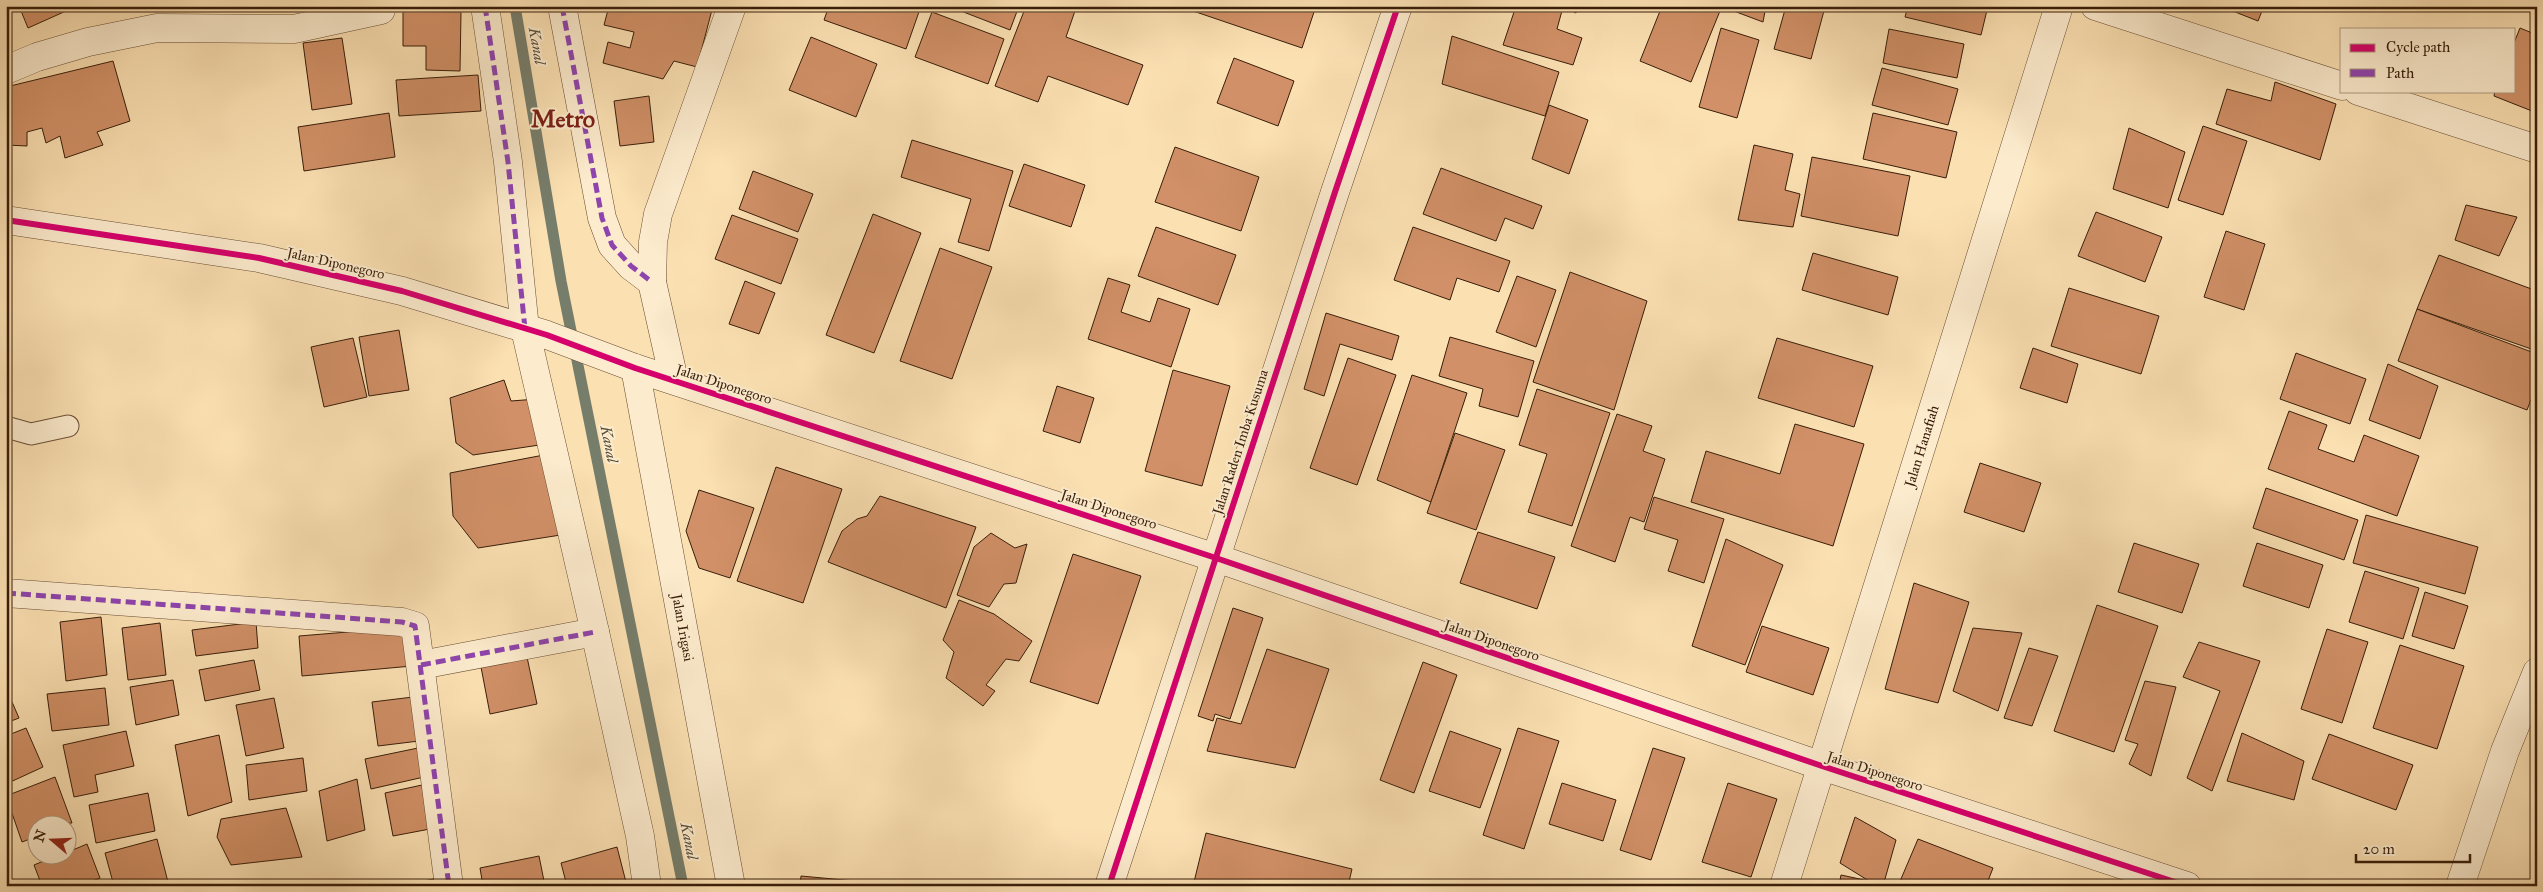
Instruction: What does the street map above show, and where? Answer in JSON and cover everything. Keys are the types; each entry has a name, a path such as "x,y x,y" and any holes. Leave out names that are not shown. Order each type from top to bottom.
{"street":[{"path":"485,6 536,332 595,632 640,836 647,886"},
{"path":"562,6 602,218 612,244 631,266 652,282"},
{"path":"674,380 652,282 653,242 658,214 732,6"},
{"name":"Jalan Raden Imba Kusuma","path":"1109,886 1398,6"},
{"name":"Jalan Hanafiah","path":"1784,886 2059,6"},
{"path":"2095,6 2340,85"},
{"path":"6,70 37,56 88,42 157,28 294,30 381,10"},
{"path":"2361,92 2537,149"},
{"name":"Jalan Diponegoro","path":"6,220 259,258 402,291 536,332 674,380 1216,558 1822,766 2187,886"},
{"name":"Jalan Irigasi","path":"629,365 731,886"},
{"path":"6,592 410,623 418,631 449,886"},
{"path":"421,665 595,632"},
{"path":"2460,886 2504,752 2537,672"}],"lane":[{"path":"6,428 31,434 68,426"}],"building":[{"path":"19,6 75,6 75,7 28,28"},
{"path":"609,6 713,6 697,67 674,61 663,79 603,63 608,42 630,48 634,32 604,25"},
{"path":"829,6 921,6 906,49 824,20"},
{"path":"948,6 1019,6 1010,30"},
{"path":"1026,6 1076,8 1066,37 1143,65 1128,105 1048,76 1038,102 995,86"},
{"path":"1195,6 1316,6 1302,48 1193,11"},
{"path":"1516,6 1579,6 1576,13 1563,7 1557,29 1582,38 1573,65 1503,45"},
{"path":"1662,6 1722,6 1691,82 1640,61"},
{"path":"1732,6 1766,6 1763,22 1731,10"},
{"path":"1786,6 1825,7 1811,59 1774,49"},
{"path":"1908,6 1988,6 1981,35 1905,17"},
{"path":"2220,6 2264,6 2258,21"},
{"path":"403,11 461,12 460,71 426,70 426,46 403,46"},
{"path":"932,12 1004,39 988,84 915,57"},
{"path":"1721,28 1759,40 1737,118 1699,107"},
{"path":"2520,28 2537,35 2537,113 2494,96 2495,92 2516,92 2516,38"},
{"path":"1889,29 1964,44 1957,78 1883,63"},
{"path":"1452,36 1559,72 1545,116 1442,84"},
{"path":"811,37 877,64 856,117 789,90"},
{"path":"342,38 352,104 312,110 303,43"},
{"path":"6,39 10,55 6,56"},
{"path":"1234,58 1294,81 1278,126 1217,103"},
{"path":"113,61 130,121 97,132 103,145 65,158 60,136 46,143 42,128 27,132 27,146 6,145 6,87"},
{"path":"1882,68 1958,89 1948,125 1872,105"},
{"path":"478,75 481,111 399,116 396,80"},
{"path":"2275,82 2336,104 2320,160 2216,124 2227,89 2271,101"},
{"path":"649,96 654,142 620,146 614,101"},
{"path":"1549,105 1588,120 1569,174 1532,159"},
{"path":"389,113 395,157 304,171 298,127"},
{"path":"1873,113 1957,132 1946,178 1863,159"},
{"path":"2203,126 2247,141 2223,215 2178,200"},
{"path":"2129,128 2185,152 2168,208 2113,189"},
{"path":"912,140 1013,171 989,251 958,242 971,199 901,177"},
{"path":"1754,145 1793,154 1785,190 1800,194 1793,227 1738,220"},
{"path":"1175,147 1259,177 1241,231 1155,202"},
{"path":"1812,157 1910,176 1898,236 1801,216"},
{"path":"1024,164 1085,185 1071,227 1009,206"},
{"path":"1441,168 1542,206 1533,229 1505,218 1496,241 1423,214"},
{"path":"753,171 813,194 798,232 739,209"},
{"path":"2466,205 2517,217 2499,256 2455,240"},
{"path":"2096,212 2162,237 2145,282 2078,256"},
{"path":"873,214 921,233 874,353 826,335"},
{"path":"732,215 798,239 781,284 715,259"},
{"path":"1156,227 1236,255 1218,305 1138,276"},
{"path":"1413,227 1510,261 1499,292 1457,278 1450,300 1394,280"},
{"path":"2226,231 2265,244 2244,310 2204,297"},
{"path":"940,248 992,267 952,379 900,361"},
{"path":"1813,253 1898,277 1888,315 1802,290"},
{"path":"2439,255 2537,291 2537,351 2417,309"},
{"path":"1570,272 1647,301 1614,410 1533,382"},
{"path":"1517,276 1556,290 1536,347 1496,332"},
{"path":"1108,278 1130,285 1121,312 1150,322 1158,298 1190,309 1171,367 1088,339"},
{"path":"745,281 775,293 759,334 729,324"},
{"path":"2069,288 2159,316 2141,374 2051,346"},
{"path":"2417,309 2537,354 2537,384 2527,410 2398,361"},
{"path":"1326,313 1399,336 1392,360 1340,344 1324,396 1304,389"},
{"path":"399,330 409,390 369,396 359,337"},
{"path":"1450,337 1534,361 1518,417 1479,406 1483,389 1439,376"},
{"path":"353,338 367,397 324,407 311,347"},
{"path":"1777,338 1873,366 1854,427 1758,398"},
{"path":"2033,348 2078,364 2067,403 2020,388"},
{"path":"2296,353 2366,379 2350,424 2280,399"},
{"path":"1348,358 1396,375 1357,485 1310,468"},
{"path":"2388,364 2438,386 2420,439 2369,420"},
{"path":"1173,370 1230,386 1202,486 1145,471"},
{"path":"1412,375 1467,393 1431,502 1377,480"},
{"path":"504,380 511,401 537,399 546,444 473,455 456,443 450,398"},
{"path":"1057,386 1094,398 1080,443 1043,431"},
{"path":"1537,389 1610,413 1572,526 1528,512 1547,454 1519,445"},
{"path":"2289,411 2327,425 2318,449 2354,462 2364,435 2419,456 2397,516 2268,469"},
{"path":"1617,414 1652,426 1643,451 1665,459 1644,522 1630,517 1615,562 1571,546"},
{"path":"1795,424 1864,444 1833,546 1691,502 1706,451 1780,474"},
{"path":"1455,433 1505,450 1476,530 1427,513"},
{"path":"549,454 567,534 478,548 453,516 450,473"},
{"path":"1980,463 2041,483 2024,532 1964,512"},
{"path":"776,467 842,489 803,603 737,581"},
{"path":"2266,488 2358,520 2344,560 2253,528"},
{"path":"699,490 754,508 730,578 699,568 686,531"},
{"path":"880,496 976,527 946,608 828,562 842,531 857,519 867,516"},
{"path":"1654,497 1724,519 1704,583 1668,571 1678,540 1644,529"},
{"path":"2366,515 2478,547 2465,594 2353,563"},
{"path":"1478,532 1555,557 1537,609 1460,583"},
{"path":"991,533 1015,548 1027,544 1016,583 1004,584 989,607 957,595 974,547"},
{"path":"1726,539 1783,565 1745,665 1692,646"},
{"path":"2134,543 2199,564 2182,613 2118,592"},
{"path":"2257,543 2323,565 2309,608 2243,586"},
{"path":"1073,554 1141,576 1098,704 1030,682"},
{"path":"2365,571 2419,588 2403,639 2349,622"},
{"path":"1914,583 1969,602 1938,703 1885,689"},
{"path":"2425,592 2468,606 2454,649 2412,636"},
{"path":"959,600 994,614 1032,641 1019,661 1006,659 986,685 995,691 983,706 946,678 954,652 943,640"},
{"path":"2097,605 2158,626 2114,752 2054,731"},
{"path":"1233,608 1263,618 1230,719 1215,714 1213,721 1198,716"},
{"path":"101,617 107,675 66,681 60,622"},
{"path":"256,622 258,648 196,656 192,630"},
{"path":"160,623 166,675 128,680 122,628"},
{"path":"1762,626 1829,648 1813,695 1746,672"},
{"path":"409,627 412,666 302,676 299,636"},
{"path":"1973,628 2022,633 1998,711 1953,691"},
{"path":"2327,629 2368,642 2342,723 2301,709"},
{"path":"2199,642 2260,661 2212,791 2187,778 2220,691 2183,677"},
{"path":"2400,645 2464,666 2437,749 2373,728"},
{"path":"2029,648 2058,656 2032,726 2004,718"},
{"path":"1267,649 1329,669 1295,768 1207,751 1217,718 1241,724"},
{"path":"527,657 537,704 490,714 481,667"},
{"path":"254,660 260,690 205,701 199,670"},
{"path":"1423,662 1457,675 1414,793 1380,780"},
{"path":"173,680 179,715 136,725 130,687"},
{"path":"2145,681 2176,687 2151,776 2129,764 2138,744 2125,740"},
{"path":"6,688 19,718 6,723"},
{"path":"105,688 109,725 52,731 47,694"},
{"path":"413,697 419,741 378,746 372,702"},
{"path":"274,698 284,748 246,756 236,705"},
{"path":"26,728 43,767 6,784 6,736"},
{"path":"1518,728 1559,741 1524,849 1483,835"},
{"path":"126,731 134,766 95,775 98,792 74,797 63,745"},
{"path":"1450,731 1501,749 1480,808 1429,791"},
{"path":"2242,733 2304,761 2294,800 2227,781"},
{"path":"2329,734 2413,765 2396,810 2312,779"},
{"path":"219,735 232,802 188,816 175,745"},
{"path":"418,748 424,777 371,789 365,759"},
{"path":"1653,748 1685,758 1651,860 1620,850"},
{"path":"303,758 307,791 249,800 246,765"},
{"path":"55,777 69,814 28,814 28,840 22,842 6,796"},
{"path":"357,779 365,830 327,841 319,791"},
{"path":"1562,783 1616,800 1603,841 1549,824"},
{"path":"1728,783 1777,799 1751,877 1702,862"},
{"path":"422,785 430,829 393,836 385,793"},
{"path":"148,793 155,831 96,843 89,805"},
{"path":"286,808 302,857 231,865 217,837 221,819"},
{"path":"1855,817 1896,840 1883,886 1868,886 1869,881 1840,863"},
{"path":"1206,833 1352,869 1348,886 1193,886"},
{"path":"157,839 169,886 114,886 105,853"},
{"path":"1918,839 1993,868 1986,886 1898,886"},
{"path":"87,844 100,878 80,886 42,886 34,865 78,864 78,848"},
{"path":"617,847 627,886 567,886 561,863"},
{"path":"539,856 545,886 483,886 480,868"},
{"path":"1841,875 1869,881 1868,886 1839,886"},
{"path":"801,876 855,881 854,886 800,886"},
{"path":"434,879 436,886 397,886"},
{"path":"331,884 331,886 307,886"}],"waterway":[{"name":"Kanal","path":"515,6 561,281 683,886"}],"marked path":[{"path":"485,6 508,162 525,329"},
{"path":"562,6 602,218 612,245 631,266 652,282"},
{"path":"6,593 402,622 415,626 449,886"},
{"path":"421,665 595,632"}],"cycle path":[{"path":"1109,886 1335,192 1398,6"},
{"path":"6,220 259,258 402,291 547,335 635,368 1216,558 1822,766 2187,886"}],"district":[{"name":"Metro","path":"563,119"}]}
